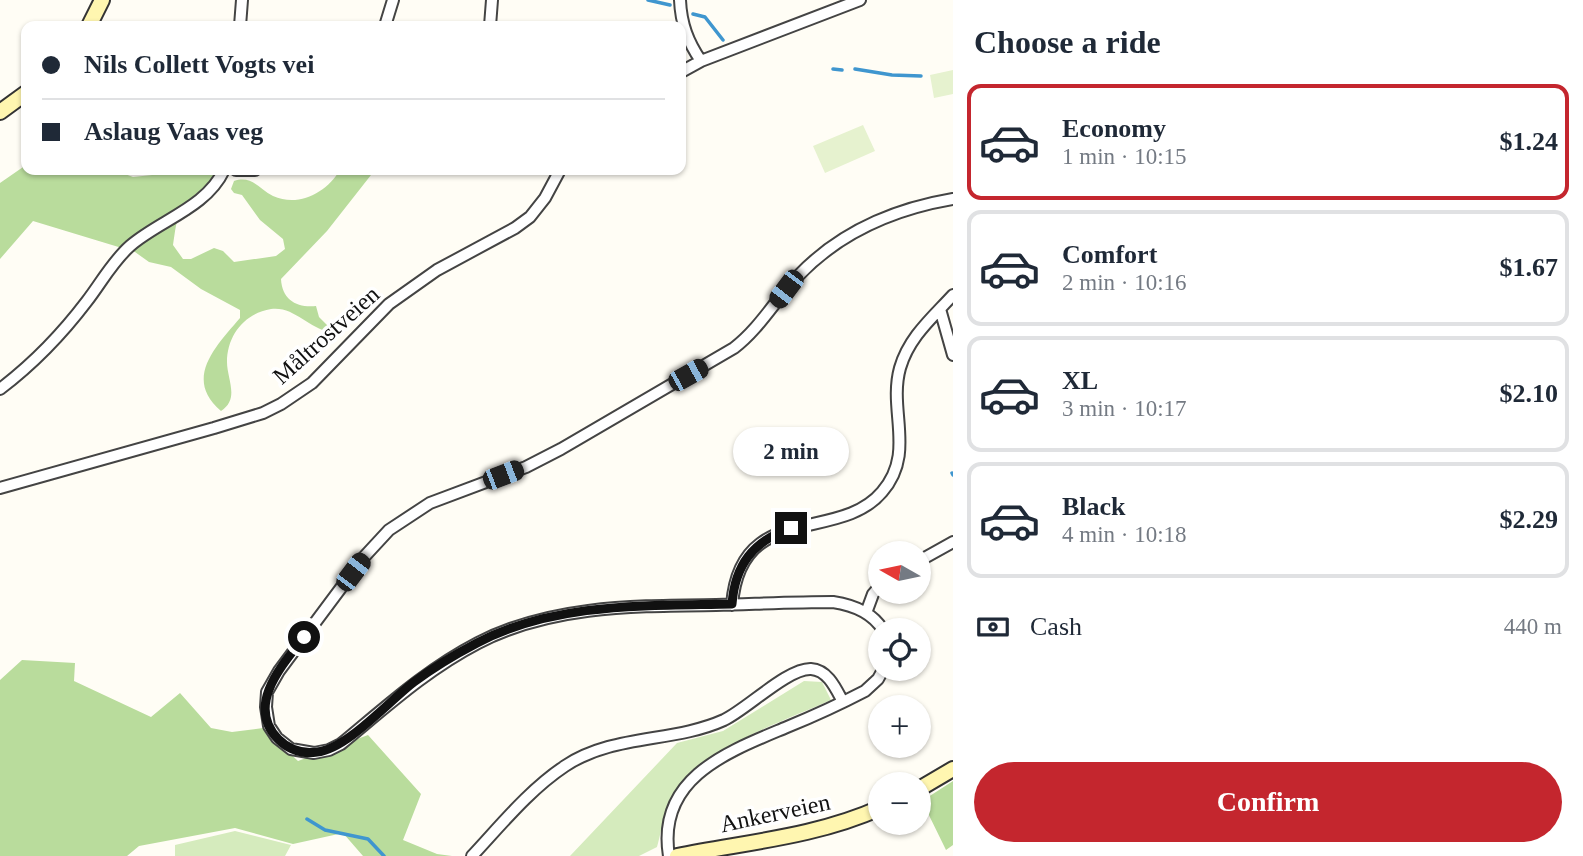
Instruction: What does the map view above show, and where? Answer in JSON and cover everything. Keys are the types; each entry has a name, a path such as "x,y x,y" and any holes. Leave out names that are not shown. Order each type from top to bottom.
{"main road":[{"path":"92,21 102,0"},
{"path":"0,112 21,97"},
{"path":"931,782 953,769"},
{"name":"Ankerveien","path":"677,856 811,832 868,813"}],"street":[{"path":"240,21 242,0"},
{"path":"387,21 393,0"},
{"path":"490,21 492,0"},
{"path":"680,0 682,21"},
{"path":"686,69 701,61 860,0"},
{"path":"686,36 701,61"},
{"path":"0,389 57,338 123,252 145,234 201,200 221,175"},
{"name":"Måltrostveien","path":"0,488 214,428 281,404 312,383 389,304 437,270 515,228 530,217 545,198 557,175"},
{"path":"872,618 866,612 849,605 833,603 593,610 551,617 509,629 479,642 432,668 341,744 323,752 306,753 291,748 273,732 266,713 267,692 279,671 364,557 401,520 430,503 542,458 734,348 756,329 797,277 819,256 865,226 910,209 953,200"},
{"path":"732,604 738,571 757,546 782,531 862,507 885,489 901,449 897,401 900,369 918,332 953,295"},
{"path":"940,309 953,355"},
{"path":"931,554 953,542"},
{"path":"866,612 869,604"},
{"path":"472,856 547,780 566,766 596,751 637,739 679,733 714,724 743,710 792,674 806,669 823,673 843,702"},
{"path":"669,856 668,830 674,810 686,788 700,771 722,756 843,702 872,686 875,681"}],"green space":[{"path":"953,70 953,94 934,98 930,75"},
{"path":"863,125 875,151 825,173 813,146"},
{"path":"21,168 21,175 213,175 181,211 173,245 183,259 191,259 214,248 223,251 234,262 276,256 285,249 283,239 260,220 242,195 231,189 234,181 251,181 273,196 293,200 320,191 336,175 371,175 327,231 281,279 284,292 292,301 303,306 316,306 319,317 332,330 322,330 279,309 262,311 246,320 230,343 227,362 231,395 227,406 221,411 210,399 204,375 213,351 240,318 240,310 201,289 171,267 149,262 135,252 33,221 0,259 0,183"},
{"path":"22,660 75,663 74,681 151,717 180,693 211,728 232,732 263,728 298,761 368,735 421,794 403,840 437,854 452,856 363,856 343,833 293,844 235,828 139,846 127,856 0,856 0,680"},
{"path":"804,681 822,682 831,700 740,740 698,768 682,785 669,805 657,847 639,856 570,856 677,743 723,731"},
{"path":"953,781 953,845 946,850 931,819 931,795"},
{"path":"235,831 291,845 285,856 175,856 175,845"}],"waterway":[{"path":"648,0 670,5"},
{"path":"693,14 705,17 723,40"},
{"path":"833,69 842,70"},
{"path":"855,69 921,76"},
{"path":"307,819 325,830 368,839 384,856"}],"route":[{"path":"304,637 269,687 265,707 269,726 283,743 299,752 323,752 341,744 432,668 509,629 551,617 618,607 732,604 735,579 750,554 757,546 791,528"}]}
